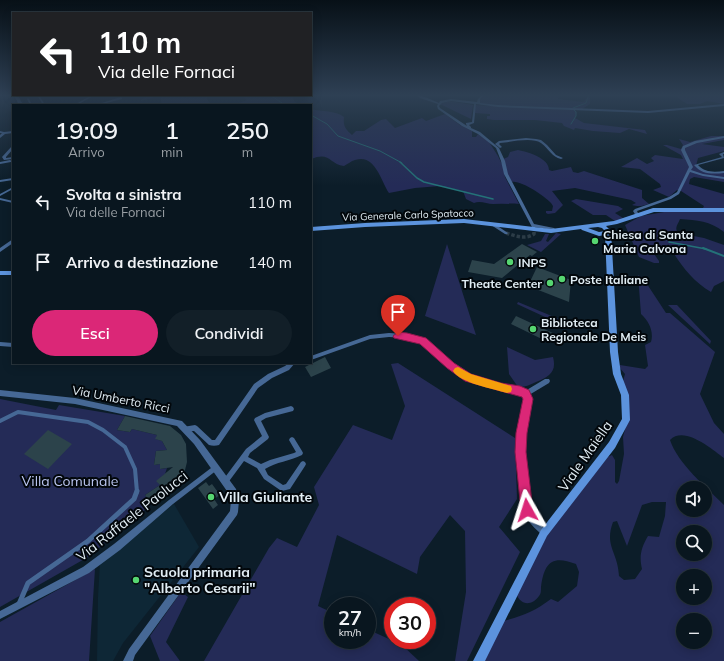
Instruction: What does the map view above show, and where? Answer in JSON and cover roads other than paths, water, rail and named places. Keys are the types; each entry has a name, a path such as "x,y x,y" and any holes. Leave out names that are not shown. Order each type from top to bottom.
{"main road":[{"path":"595,229 660,209 724,210"},
{"name":"Via Generale Carlo Spatocco","path":"312,229 464,221 538,231 595,229"},
{"path":"595,229 604,234 615,223"},
{"path":"595,229 608,246"},
{"name":"Viale Maiella","path":"479,661 544,533 612,445 626,420 625,395 617,374 614,352 607,231"},
{"path":"0,272 12,273"}],"street":[{"path":"464,125 494,144 500,154 506,174 534,227 552,229 555,231"},
{"path":"468,125 473,130"},
{"path":"1,133 12,132"},
{"path":"637,215 635,212 636,210 670,198 678,193 692,167 683,150 684,147 696,142 724,137"},
{"path":"500,154 500,147 497,144 499,142 536,140 542,143 556,158 561,158"},
{"path":"12,148 4,156 5,159 12,160"},
{"path":"724,153 721,154 724,157 696,165 699,169 706,171 724,172"},
{"path":"0,163 12,160"},
{"path":"689,171 724,178"},
{"path":"0,182 12,179"},
{"path":"0,182 12,182"},
{"path":"0,195 12,189"},
{"path":"0,199 12,202"},
{"path":"0,250 12,242"},
{"path":"312,358 370,337 389,335 407,336 423,341 450,366 468,378 501,388 520,390 528,399 522,433 521,452 527,510 530,518 544,533"},
{"path":"0,344 12,345"},
{"path":"185,429 195,428 212,443 217,443 256,386 270,376 287,368 291,364"},
{"path":"525,394 547,380"},
{"name":"Via Umberto Ricci","path":"0,393 75,401 179,423 197,442 233,492 235,500 234,512 132,652 128,661"},
{"path":"225,482 248,451 266,437 257,420 265,416 291,409"},
{"path":"0,421 18,412 88,422 103,430 125,447 135,469 137,491 134,499 88,541 28,583 19,606"},
{"path":"261,468 271,462 291,458 300,453 292,440"},
{"path":"244,458 261,468 266,477 282,488 288,487 303,464"},
{"name":"Via Raffaele Paolucci","path":"0,615 86,570 215,468"}],"waterway":[{"path":"328,125 338,136 380,151 402,163"},
{"path":"400,162 417,178 424,182 493,199"},
{"path":"669,242 705,249"},
{"path":"705,249 724,256"}],"tunnel":[{"path":"506,233 520,237 527,237 534,234 534,228"}],"place":[{"name":"Chiesa di Santa Maria Calvona","path":"595,241"},
{"name":"INPS","path":"510,262"},
{"name":"Poste Italiane","path":"562,279"},
{"name":"Theate Center","path":"550,283"},
{"name":"Biblioteca Regionale De Meis","path":"533,329"},
{"name":"Villa Giuliante","path":"211,497"},
{"name":"Scuola primaria \"Alberto Cesarii\"","path":"136,580"}],"park label":[{"name":"Villa Comunale","path":"70,481"}]}
